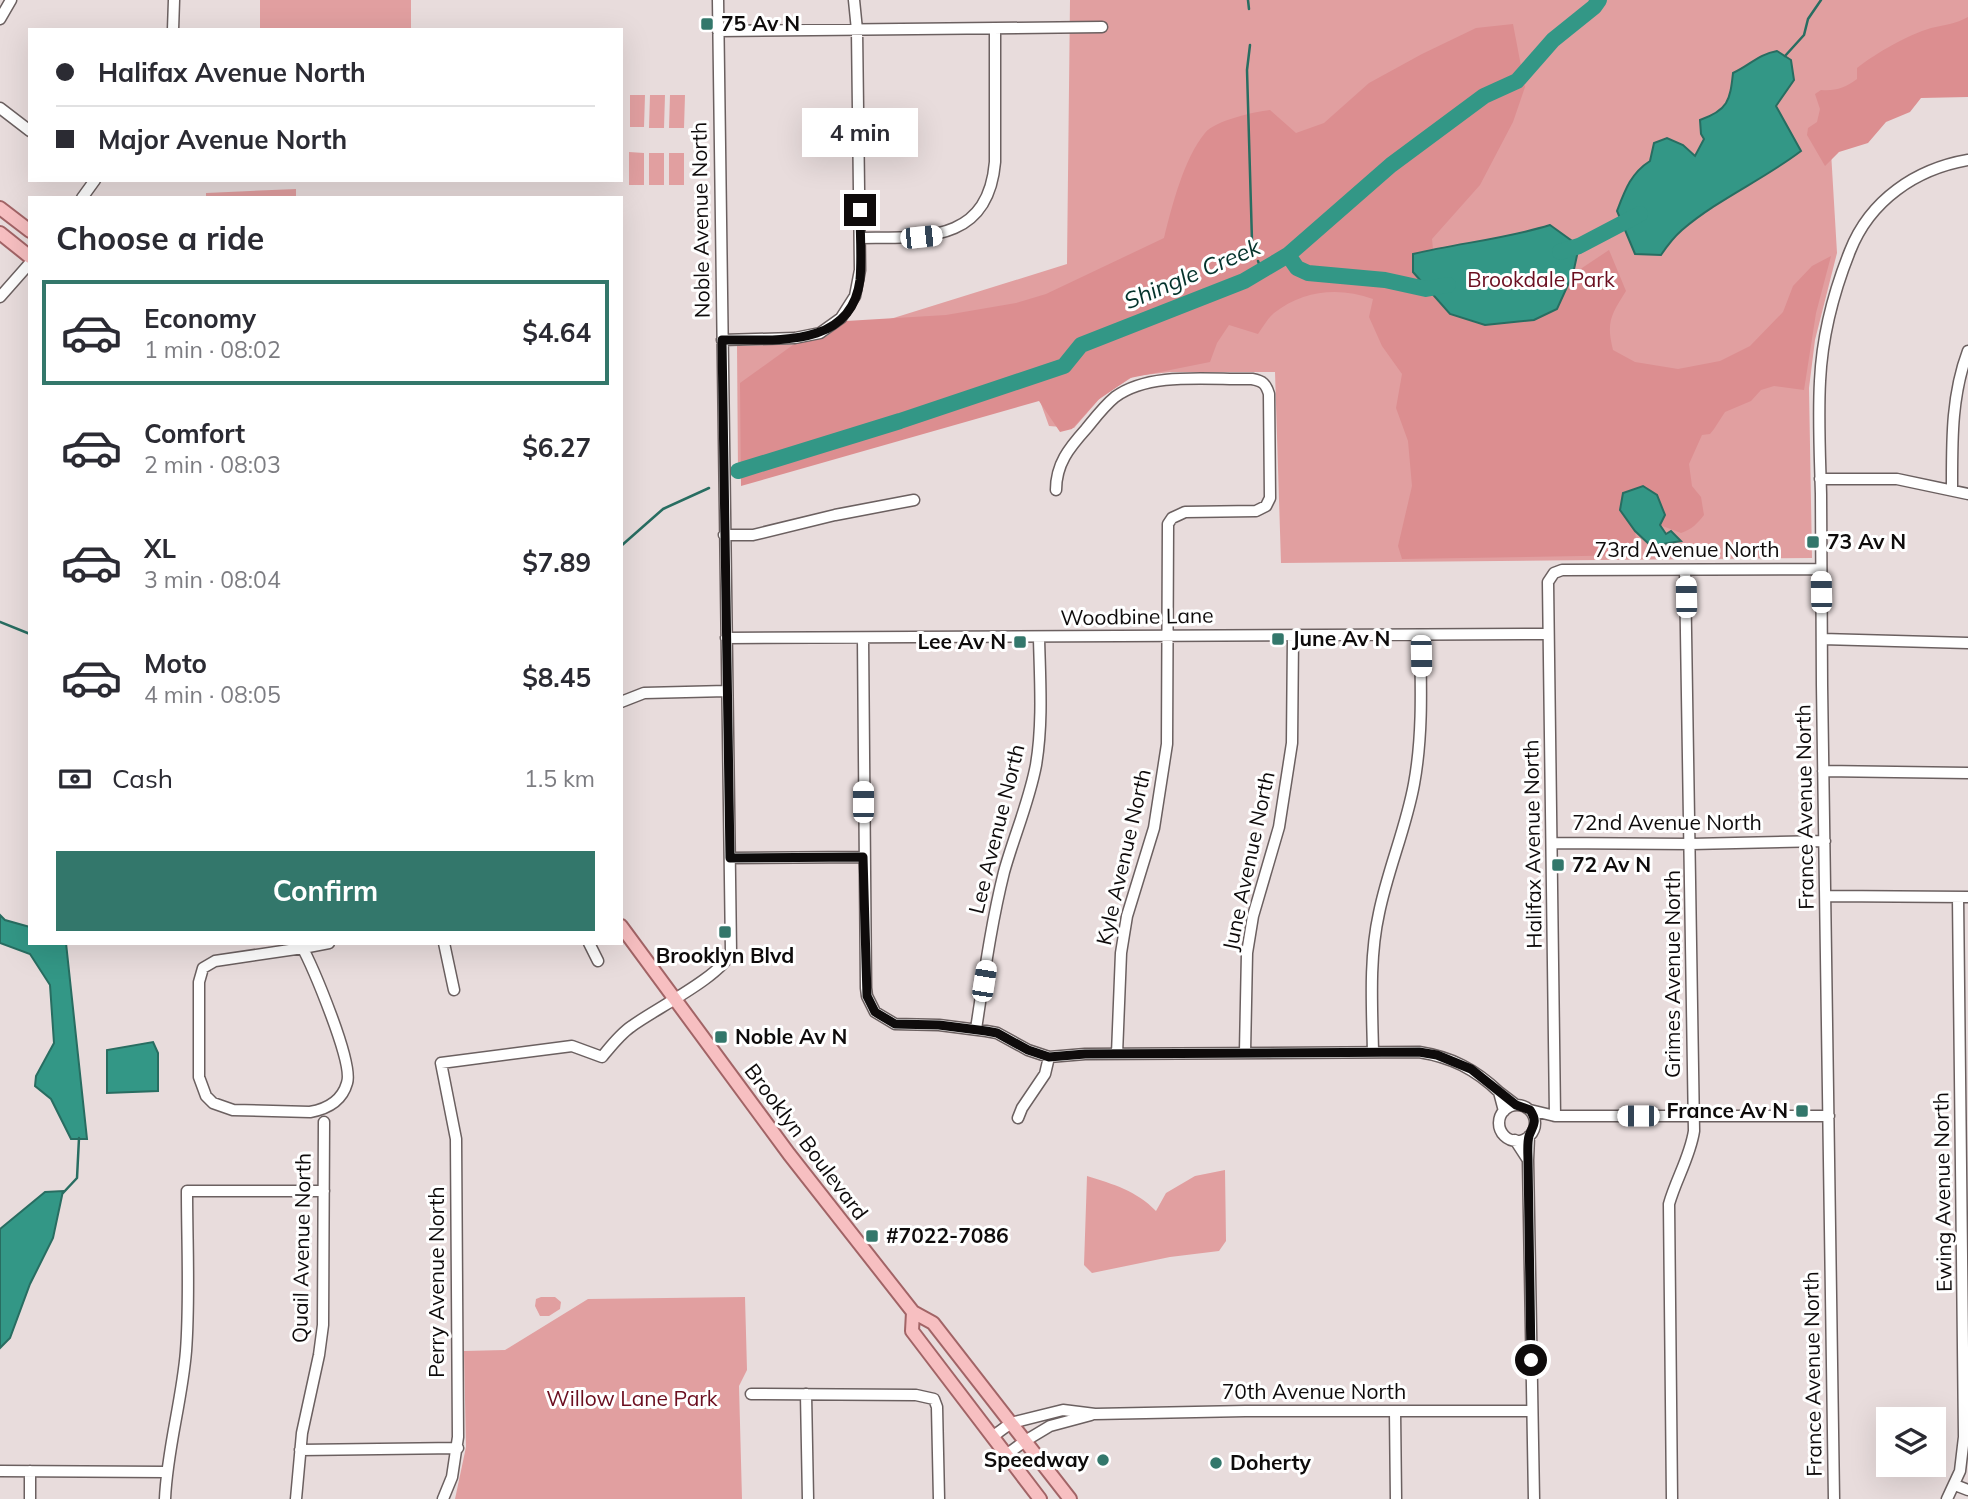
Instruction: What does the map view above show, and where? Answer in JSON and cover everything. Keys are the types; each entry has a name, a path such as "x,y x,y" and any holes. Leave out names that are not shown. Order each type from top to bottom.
{"main road":[{"path":"0,208 28,229"},
{"path":"0,233 28,255"},
{"name":"Brooklyn Boulevard","path":"623,929 789,1154 913,1312 933,1323 1070,1499"},
{"name":"Brooklyn Boulevard","path":"913,1312 912,1331 1040,1499"}],"street":[{"path":"0,19 11,0"},
{"path":"173,28 174,0"},
{"name":"Noble Avenue North","path":"674,1000 729,958 732,938 718,0"},
{"path":"722,340 808,337 831,327 850,308 859,283 860,238 855,0"},
{"path":"718,31 1102,27"},
{"path":"860,238 938,235 968,220 988,194 994,179 995,162 995,29"},
{"path":"0,108 28,129"},
{"name":"France Avenue North","path":"1835,1499 1819,394 1823,349 1848,256 1864,225 1886,199 1914,178 1945,165 1968,160"},
{"path":"0,297 28,265"},
{"path":"1952,490 1954,408 1968,351"},
{"name":"Kyle Avenue North","path":"1056,490 1056,473 1076,440 1116,397 1132,388 1165,380 1260,381 1266,385 1269,394 1270,498 1266,506 1256,511 1185,512 1172,518 1167,531 1167,744 1154,828 1127,916 1121,953 1117,1054"},
{"path":"1821,479 1897,479 1968,494"},
{"path":"724,535 772,531 835,515 914,500"},
{"name":"73rd Avenue North","path":"1554,573 1562,570 1821,569"},
{"name":"Grimes Avenue North","path":"1672,1499 1668,1204 1674,1185 1689,1156 1694,1131 1685,570"},
{"name":"Halifax Avenue North","path":"1554,573 1548,582 1548,634 1555,1116"},
{"name":"Woodbine Lane","path":"726,638 1548,634"},
{"path":"1373,1052 1373,950 1379,913 1407,823 1420,739 1420,635"},
{"name":"June Avenue North","path":"1245,1052 1247,953 1253,916 1279,827 1292,743 1293,636"},
{"path":"863,638 866,988 875,1012 895,1024 939,1025 997,1033 1028,1050 1049,1057 1245,1052 1419,1052 1437,1055 1471,1069 1516,1105 1555,1116 1829,1116"},
{"name":"Lee Avenue North","path":"976,1029 995,912 1005,868 1029,796 1036,765 1040,734 1039,638"},
{"path":"1822,639 1968,643"},
{"path":"623,701 644,693 727,691"},
{"path":"1823,771 1968,773"},
{"name":"72nd Avenue North","path":"1553,843 1825,841"},
{"path":"730,858 863,857"},
{"path":"1826,896 1963,897"},
{"name":"Ewing Avenue North","path":"1947,1499 1955,1485 1964,1456 1963,897"},
{"path":"444,945 454,990"},
{"path":"590,945 598,961"},
{"path":"301,946 346,1058 348,1083 339,1097 322,1110 310,1112 233,1110 214,1103 206,1096 199,1077 199,982 203,968 215,961 301,946"},
{"name":"Perry Avenue North","path":"443,1499 452,1477 458,1448 456,1139 442,1063 572,1045 602,1057 617,1037 632,1025 674,1000"},
{"path":"1018,1118 1045,1074 1049,1057"},
{"path":"1499,1092 1504,1111 1500,1127 1506,1136 1515,1140 1528,1160"},
{"path":"1504,1111 1516,1105"},
{"path":"1530,1110 1535,1120 1529,1136 1528,1160 1534,1499"},
{"path":"1535,1125 1555,1116"},
{"name":"Quail Avenue North","path":"296,1499 300,1450 323,1325 324,1122"},
{"path":"1515,1140 1529,1136"},
{"path":"164,1499 186,1350 187,1191 324,1191"},
{"path":"751,1394 916,1395 934,1399 937,1407 939,1499"},
{"path":"806,1394 808,1499"},
{"name":"70th Avenue North","path":"992,1437 1011,1423 1063,1409 1095,1414 1532,1411"},
{"path":"1395,1411 1396,1499"},
{"name":"70th Avenue North","path":"1006,1455 1050,1426 1095,1414"},
{"path":"300,1450 458,1448"},
{"path":"0,1471 166,1472"},
{"path":"30,1471 30,1499"},
{"path":"1955,1485 1968,1490"}],"green space":[{"path":"260,0 411,0 411,28 260,28"},
{"name":"Brookdale Park","path":"1070,0 1968,0 1968,94 1882,96 1830,135 1837,253 1815,340 1809,388 1812,558 1281,563 1275,372 1171,372 1134,376 1101,397 1074,428 1049,426 1032,379 738,473 737,346 810,344 1067,264"},
{"path":"630,95 645,95 644,127 630,127"},
{"path":"650,95 665,95 664,128 649,128"},
{"path":"670,95 685,95 684,128 669,128"},
{"path":"629,152 644,153 644,185 629,185"},
{"path":"649,153 664,153 664,185 649,185"},
{"path":"669,153 684,153 684,185 669,185"},
{"path":"296,189 296,196 206,196 206,193"},
{"path":"1225,1170 1226,1241 1219,1251 1170,1257 1092,1273 1084,1265 1087,1176 1133,1193 1156,1211 1166,1193 1195,1176"},
{"path":"555,1297 561,1302 560,1309 549,1316 540,1316 535,1306 536,1299"},
{"name":"Willow Lane Park","path":"745,1297 747,1370 739,1386 742,1499 455,1499 466,1447 464,1351 505,1350 588,1299"}],"shaded area":[{"path":"1968,17 1968,97 1921,98 1910,112 1886,122 1868,143 1839,152 1825,166 1807,135 1808,128 1817,122 1820,109 1815,94 1853,82 1857,79 1857,68 1902,40"},
{"path":"1513,24 1525,87 1513,122 1480,185 1432,239 1433,249 1413,254 1413,273 1429,293 1485,325 1535,320 1557,309 1573,274 1609,250 1626,291 1611,319 1613,350 1635,362 1678,369 1720,361 1750,346 1783,312 1793,286 1812,266 1831,256 1816,313 1804,390 1774,386 1761,390 1751,401 1725,412 1710,434 1702,435 1689,464 1692,486 1701,497 1704,515 1688,530 1681,533 1620,510 1635,531 1638,555 1402,559 1398,546 1412,486 1408,441 1396,408 1402,374 1382,346 1369,317 1373,299 1335,292 1310,295 1285,305 1272,315 1258,334 1229,325 1217,343 1210,362 1130,378 1098,400 1072,429 1060,432 1039,401 741,486 740,383 797,342 827,336 846,321 946,315 1016,303 1046,294 1164,238 1185,169 1198,143 1210,128 1236,117 1270,110 1296,133 1324,123 1369,83 1422,54 1476,28"},
{"path":"1777,51 1791,60 1794,80 1776,106 1801,151 1696,219 1676,236 1661,255 1635,254 1617,211 1633,177 1650,161 1654,143 1667,138 1683,145 1695,156 1704,139 1700,120 1717,112 1726,103 1731,91 1733,73 1760,57"},
{"path":"1550,225 1579,246 1573,274 1557,309 1534,320 1485,325 1450,314 1413,272 1413,254"},
{"path":"1643,486 1657,495 1665,515 1660,525 1666,534 1671,531 1681,541 1651,546 1635,531 1620,510 1623,493"},
{"path":"0,915 5,920 28,926 28,945 66,945 87,1139 71,1139 51,1099 35,1086 36,1076 54,1043 50,985 30,954 0,943"},
{"path":"153,1042 158,1053 158,1091 107,1093 107,1050"},
{"path":"63,1191 53,1238 30,1284 10,1338 0,1348 0,1229 45,1192"}],"waterway":[{"path":"1248,0 1249,9"},
{"name":"Shingle Creek","path":"738,471 1064,366 1081,345 1244,281 1288,255 1391,165 1484,96 1517,81 1553,40 1599,0"},
{"path":"1785,56 1804,35 1808,19 1821,0"},
{"path":"1250,45 1247,70 1252,241"},
{"path":"1560,252 1579,246 1640,214"},
{"path":"1288,255 1297,268 1308,273 1385,280 1426,289 1448,285"},
{"path":"1258,261 1262,272"},
{"name":"Shingle Creek","path":"623,544 663,509 709,488"},
{"name":"Shingle Creek","path":"0,622 28,633"},
{"path":"63,1193 77,1178 79,1138"}],"place":[{"name":"75 Av N","path":"707,24"},
{"name":"73 Av N","path":"1813,542"},
{"name":"June Av N","path":"1278,639"},
{"name":"Lee Av N","path":"1020,642"},
{"name":"72 Av N","path":"1558,865"},
{"name":"Brooklyn Blvd","path":"725,932"},
{"name":"Noble Av N","path":"721,1037"},
{"name":"France Av N","path":"1802,1111"},
{"name":"#7022-7086","path":"872,1236"},
{"name":"Speedway","path":"1103,1460"},
{"name":"Doherty","path":"1216,1463"}],"route":[{"path":"860,210 859,283 850,308 841,318 831,327 808,337 722,340 730,858 863,857 867,996 875,1012 895,1024 939,1025 997,1033 1028,1050 1059,1058 1085,1054 1419,1052 1453,1060 1471,1069 1516,1105 1530,1110 1535,1120 1534,1129 1529,1136 1528,1160 1531,1360"}]}
